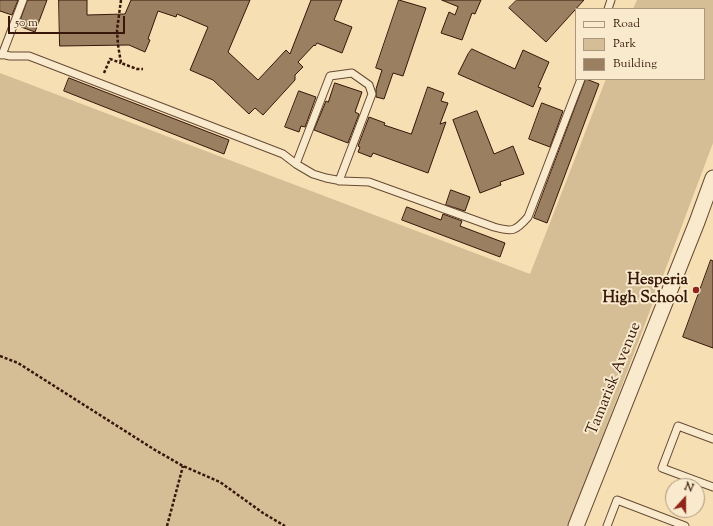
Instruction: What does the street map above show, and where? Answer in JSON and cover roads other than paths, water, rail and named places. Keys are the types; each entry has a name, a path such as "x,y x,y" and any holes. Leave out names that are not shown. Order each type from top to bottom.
{"street":[{"name":"Tamarisk Avenue","path":"576,526 713,178"}],"lane":[{"path":"23,0 1,55 29,56 282,154 313,174 339,181 370,182 494,227 508,230 519,227 528,217 581,80"},
{"path":"296,164 330,76 352,73 369,86 372,94 339,181"},
{"path":"713,439 678,426 662,468 713,487"},
{"path":"606,526 616,500 685,526"}],"place":[{"name":"Hesperia High School","path":"696,290"}]}
